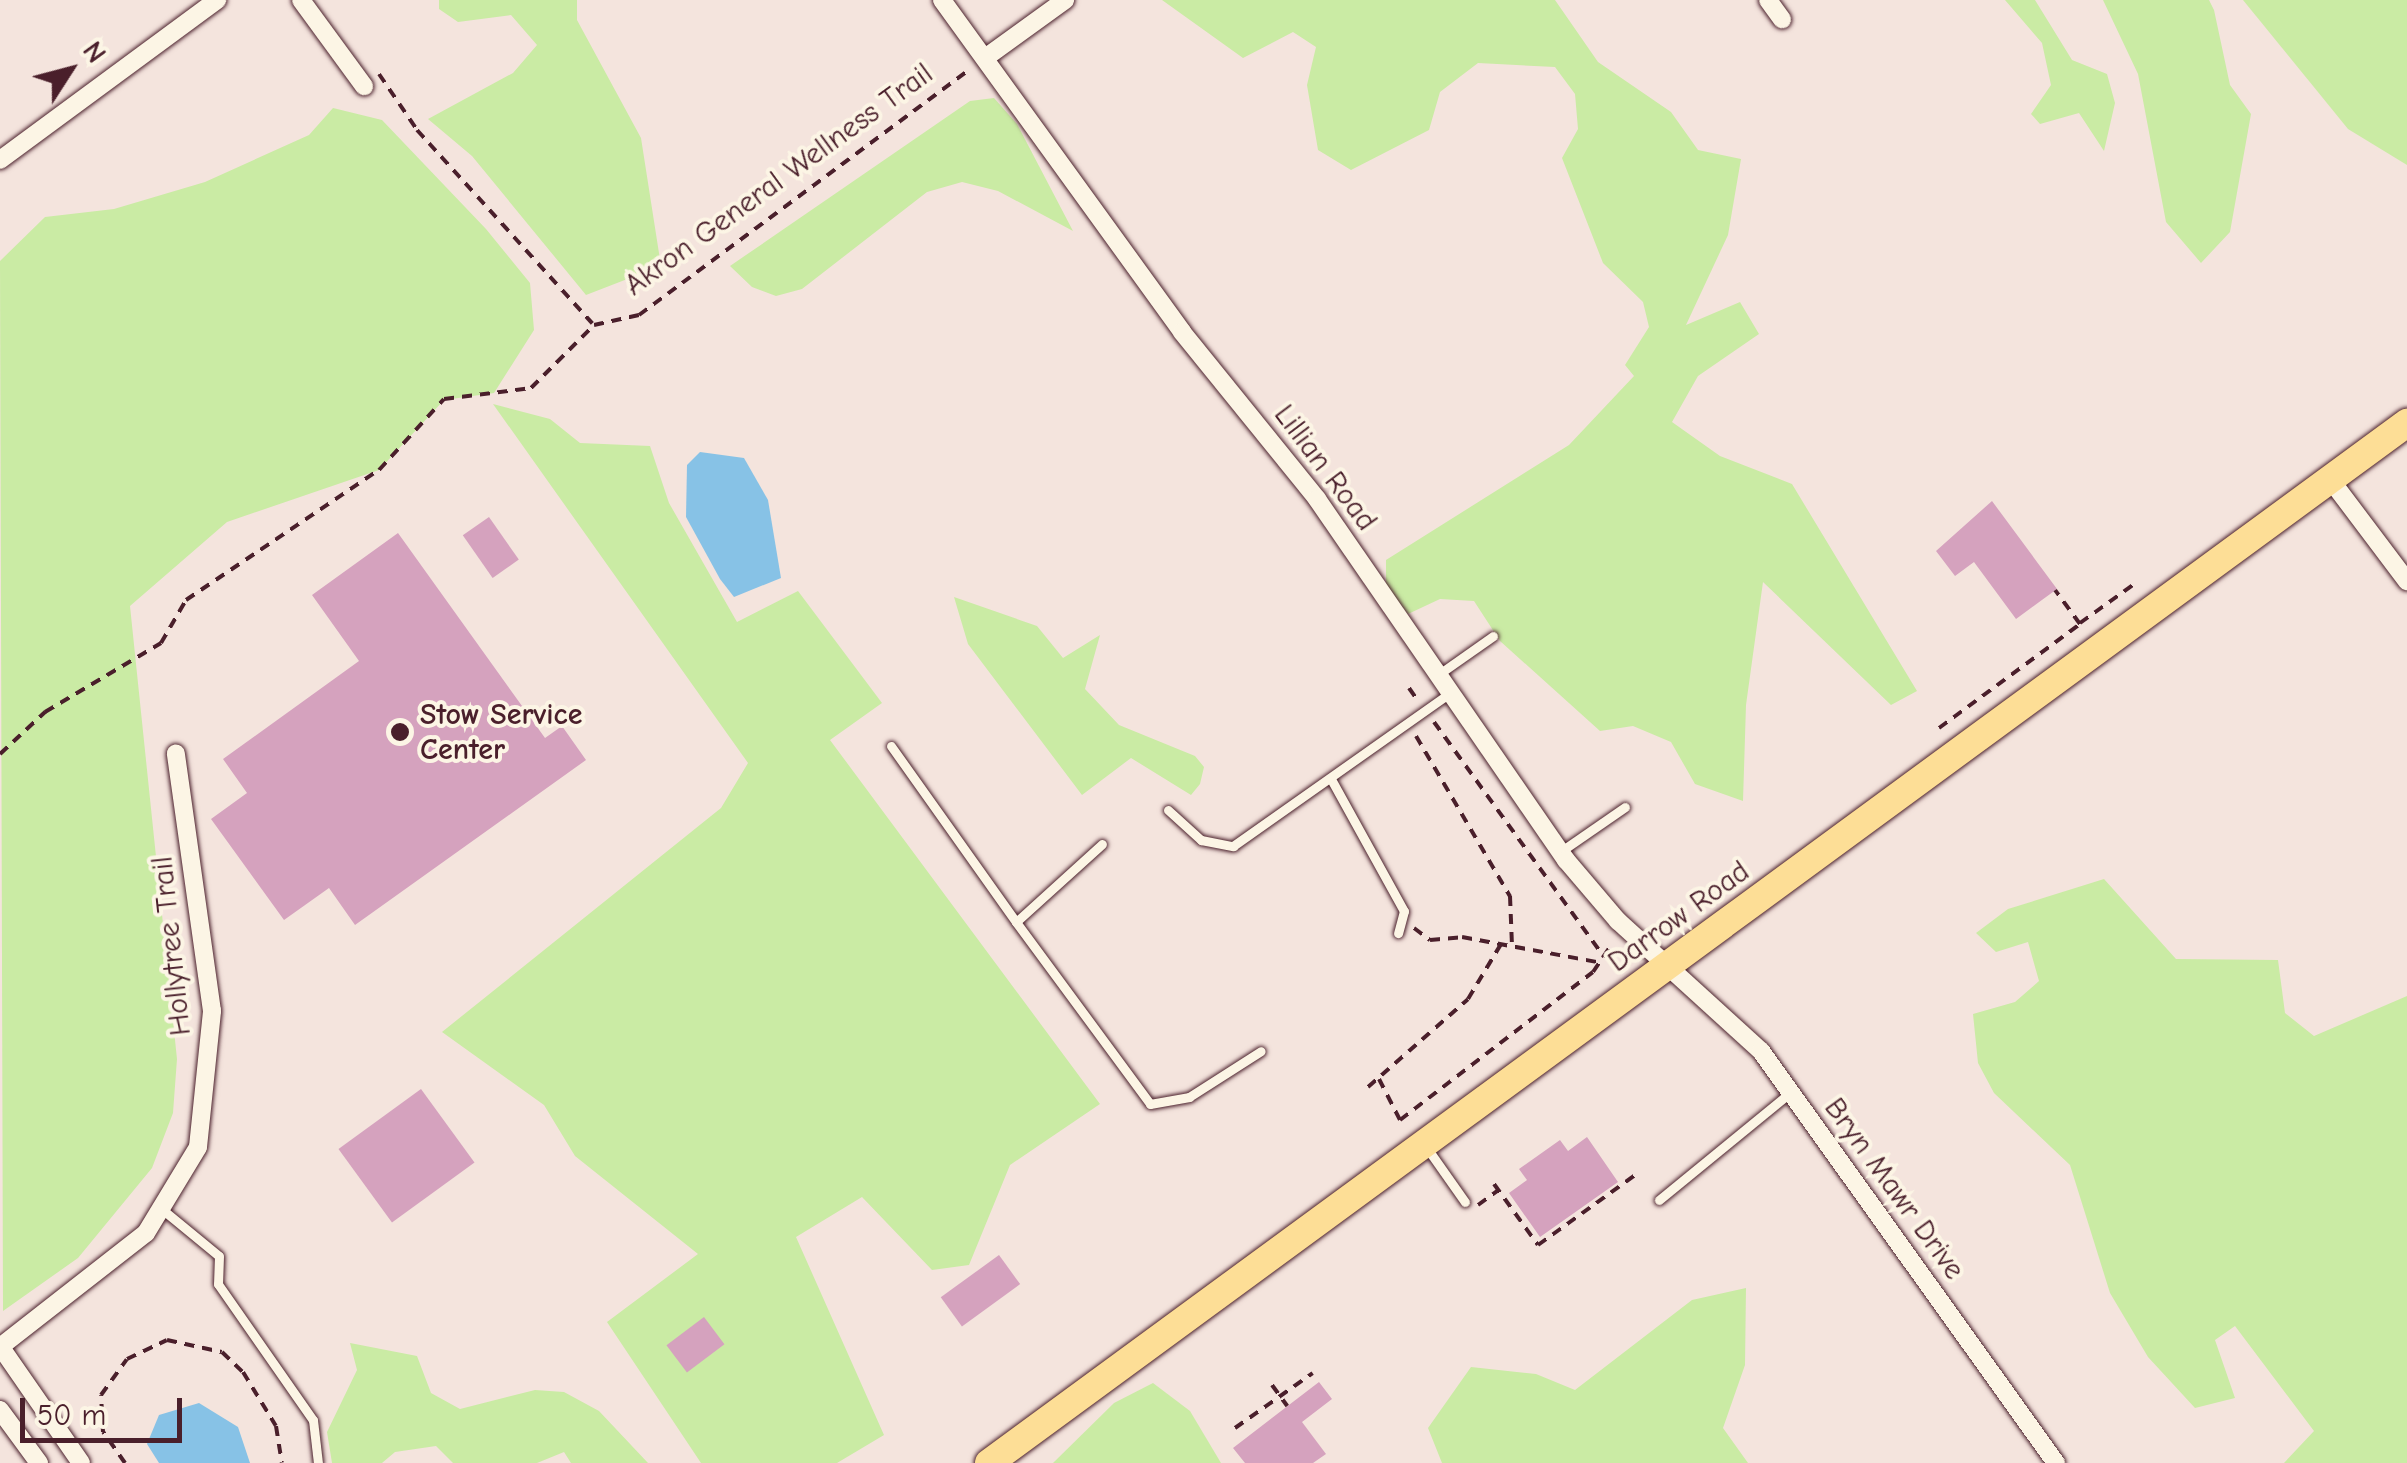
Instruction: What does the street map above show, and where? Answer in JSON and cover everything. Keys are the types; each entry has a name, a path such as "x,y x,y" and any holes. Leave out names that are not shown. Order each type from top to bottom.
{"main road":[{"name":"Darrow Road","path":"1007,1458 1670,963 2407,423"}],"street":[{"path":"0,160 217,0"},
{"path":"301,0 364,86"},
{"name":"Lillian Road","path":"942,0 1439,674 1560,852 1618,921 1670,963"},
{"path":"984,58 1065,0"},
{"path":"1768,0 1782,19"},
{"path":"2330,478 2407,581"},
{"name":"Hollytree Trail","path":"0,1346 110,1268 163,1210 198,1147 212,1011 176,754"},
{"name":"Bryn Mawr Drive","path":"1670,963 1761,1051 2056,1463"},
{"path":"0,1346 81,1463"},
{"path":"0,1410 38,1463"}],"lane":[{"path":"1439,674 1493,636"},
{"path":"1168,810 1201,840 1233,846 1452,692"},
{"path":"891,746 1150,1104 1188,1097 1261,1052"},
{"path":"1331,779 1406,922 1398,933"},
{"path":"1560,852 1625,807"},
{"path":"1016,922 1102,844"},
{"path":"1660,1200 1791,1092"},
{"path":"1425,1146 1468,1206"},
{"path":"163,1210 219,1256 218,1284 313,1420 318,1463"}],"path":[{"name":"Akron General Wellness Trail","path":"594,324 639,315 984,58"},
{"path":"0,754 45,712 161,643 186,600 379,470 444,400 531,388 594,324 416,130 381,73 364,86"},
{"path":"1940,728 2137,582"},
{"path":"2055,590 2080,623"},
{"path":"1410,688 1603,960"},
{"path":"1410,722 1510,896 1512,946"},
{"path":"1406,922 1430,940 1501,944 1603,960"},
{"path":"1368,1087 1468,999 1501,944"},
{"path":"1378,1079 1400,1120 1603,960 1610,948"},
{"path":"1494,1184 1538,1244 1635,1175"},
{"path":"1468,1206 1498,1190"},
{"path":"125,1463 103,1432 101,1395 126,1359 167,1340 222,1352 243,1372 276,1426 282,1463"},
{"path":"1235,1428 1313,1374"},
{"path":"1272,1384 1288,1406"}],"green space":[{"path":"439,0 577,0 577,20 641,138 661,266 586,295 472,156 428,119 513,73 537,45 511,15 458,22 439,9"},
{"path":"1162,0 1555,0 1598,62 1671,112 1698,150 1741,159 1728,235 1686,325 1740,302 1759,334 1698,376 1672,422 1720,456 1792,484 1917,691 1891,705 1763,582 1746,705 1743,801 1695,784 1671,742 1633,726 1600,731 1500,641 1474,601 1440,599 1408,614 1386,586 1386,560 1569,445 1634,376 1625,365 1649,327 1643,302 1603,263 1562,158 1578,129 1575,94 1555,67 1478,63 1440,92 1429,130 1351,170 1318,150 1307,85 1316,47 1293,32 1243,58"},
{"path":"2005,0 2035,0 2072,60 2107,74 2115,103 2104,151 2079,113 2040,124 2031,114 2051,85 2042,43"},
{"path":"2103,0 2209,0 2214,10 2230,85 2251,114 2230,232 2201,263 2166,222 2138,74"},
{"path":"2243,0 2407,0 2407,165 2348,129"},
{"path":"994,98 1017,124 1073,231 998,191 962,182 927,192 802,289 776,296 752,287 730,266 970,101"},
{"path":"333,108 382,120 486,229 530,283 534,330 494,393 444,400 379,470 227,522 130,606 177,1059 173,1113 152,1168 78,1258 3,1311 0,261 45,217 114,209 205,182 309,135"},
{"path":"493,404 550,419 580,443 650,446 669,503 737,622 798,591 882,703 830,740 1100,1104 1010,1165 969,1265 932,1270 862,1197 796,1237 884,1435 837,1463 701,1463 607,1322 698,1254 575,1156 544,1105 442,1032 721,808 748,763"},
{"path":"954,597 1037,626 1063,658 1100,635 1085,689 1119,725 1195,756 1204,767 1200,784 1191,795 1131,758 1082,795 968,644"},
{"path":"2104,879 2176,959 2278,960 2285,1013 2314,1036 2407,996 2407,1463 2284,1463 2314,1431 2235,1326 2215,1340 2235,1398 2195,1408 2148,1357 2110,1293 2070,1165 1994,1093 1978,1063 1973,1014 2015,1002 2039,981 2028,942 1996,952 1976,933 2008,909"},
{"path":"1746,1288 1745,1365 1723,1428 1748,1463 1442,1463 1428,1428 1471,1367 1536,1374 1575,1390 1692,1300"},
{"path":"350,1343 417,1356 431,1393 460,1409 535,1390 564,1392 599,1411 648,1463 571,1463 564,1452 537,1463 453,1463 436,1446 395,1452 382,1463 332,1463 327,1432 357,1370"},
{"path":"1153,1383 1190,1411 1221,1463 1053,1463 1114,1403"}],"water":[{"path":"700,452 744,458 768,500 781,578 734,597 720,579 686,517 687,465"},
{"path":"199,1403 238,1427 250,1463 159,1463 147,1444 159,1415"}],"building":[{"path":"1992,501 2057,589 2016,619 1974,562 1955,576 1936,551"},
{"path":"489,517 519,560 493,578 463,535"},
{"name":"Stow Service Center","path":"398,533 545,738 562,726 586,760 355,925 329,888 284,920 211,819 247,793 223,759 359,661 312,595"},
{"path":"421,1089 474,1163 392,1223 338,1149"},
{"path":"1587,1137 1618,1182 1540,1237 1509,1193 1527,1180 1519,1169 1560,1140 1568,1151"},
{"path":"999,1255 1020,1284 962,1326 941,1297"},
{"path":"704,1317 724,1344 687,1372 666,1345"},
{"path":"1319,1382 1332,1399 1302,1422 1326,1454 1313,1463 1245,1463 1233,1448"}],"place":[{"name":"Stow Service Center","path":"400,732"}]}
